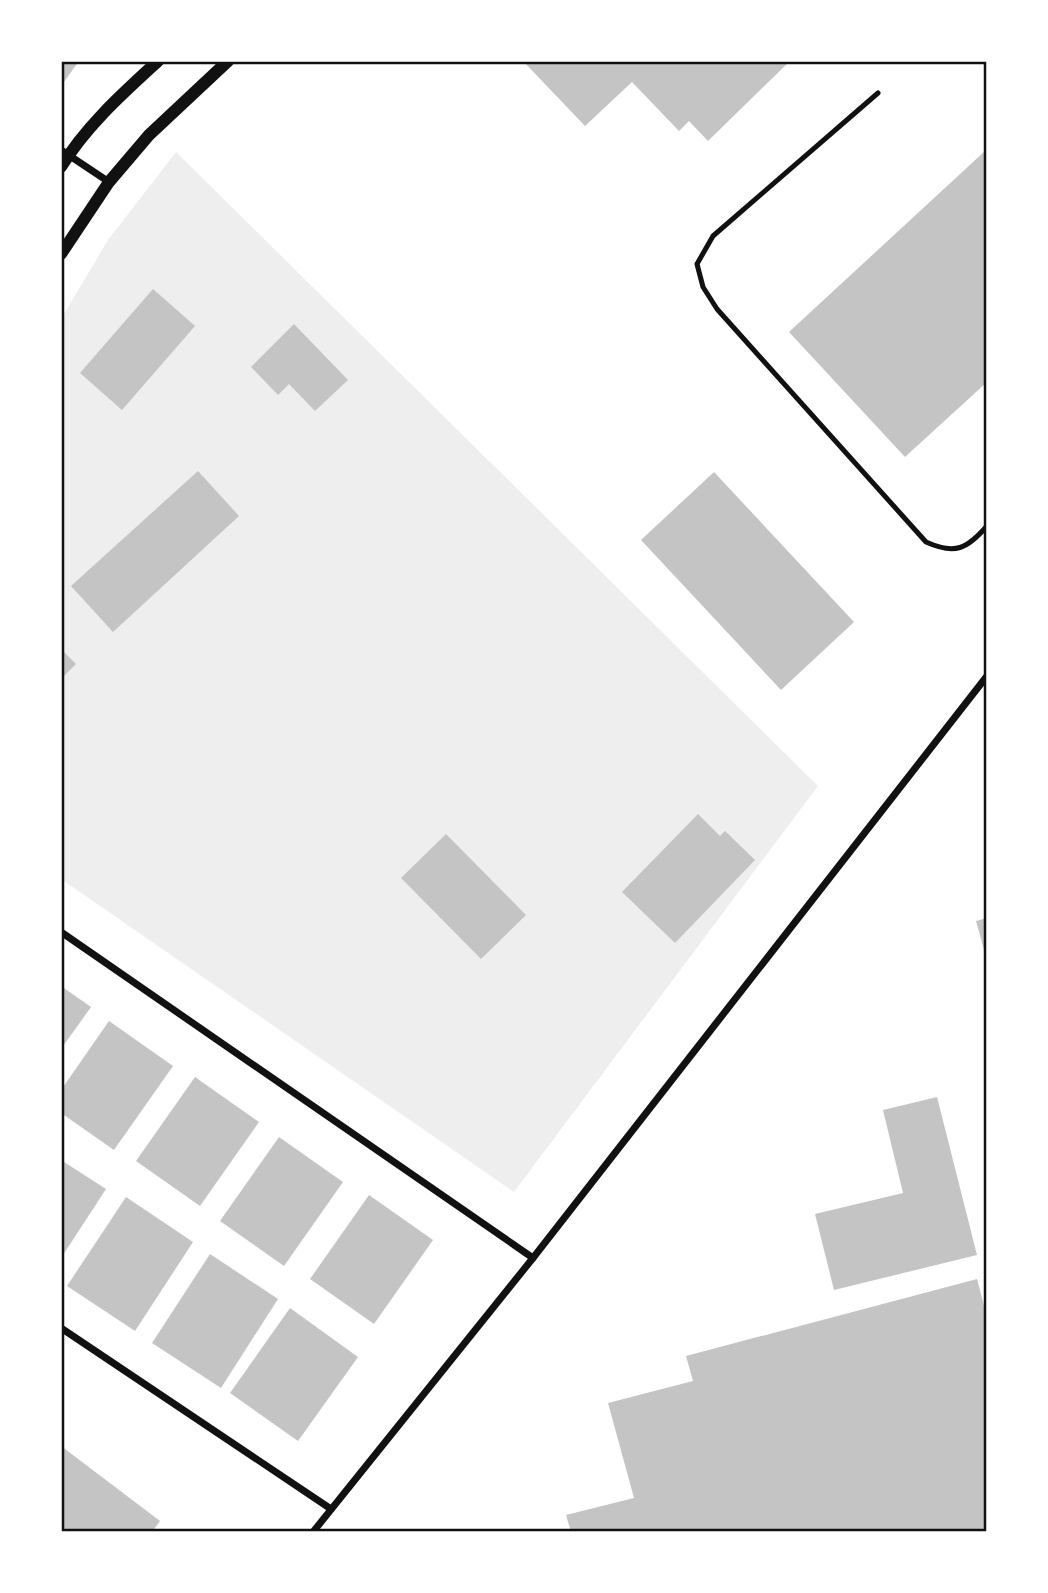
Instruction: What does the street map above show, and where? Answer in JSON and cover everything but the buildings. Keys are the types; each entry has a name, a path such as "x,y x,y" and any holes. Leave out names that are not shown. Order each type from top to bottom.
{"street":[{"path":"61,167 65,152 158,61"},
{"path":"61,254 109,182 149,135 228,61"},
{"path":"65,152 109,182"},
{"path":"313,1532 533,1258 987,676"},
{"path":"61,932 533,1258"},
{"path":"61,1328 331,1509"}],"lane":[{"path":"878,93 713,236 697,264 703,287 717,309 926,542 937,547 961,548 972,543 987,526"}],"shaded area":[{"path":"176,152 818,786 514,1192 61,879 61,319 108,240"}]}
